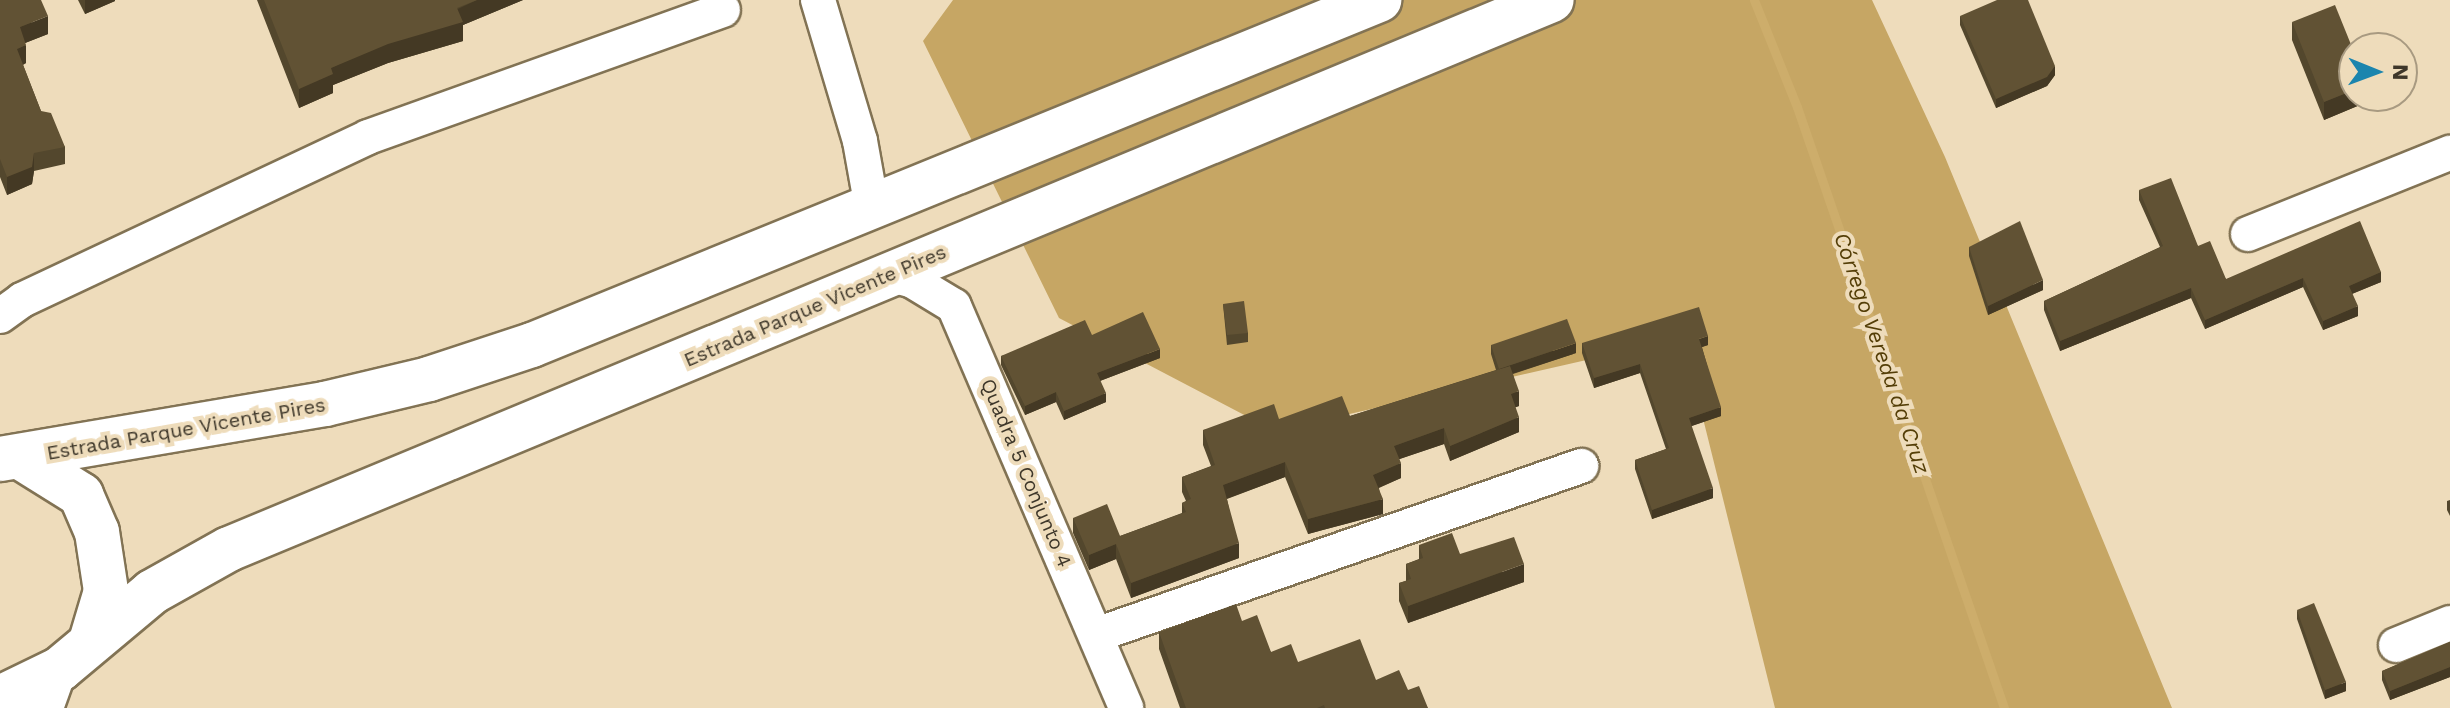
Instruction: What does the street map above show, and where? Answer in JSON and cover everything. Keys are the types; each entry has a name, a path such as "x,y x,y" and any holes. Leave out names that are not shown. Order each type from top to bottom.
{"main road":[{"name":"Estrada Parque Vicente Pires","path":"11,459 325,404 429,379 594,323 1379,0"},
{"name":"Estrada Parque Vicente Pires","path":"0,698 53,688 92,638 152,592 229,549 1552,0"},
{"path":"11,459 81,495 97,532 106,591 92,638"}],"street":[{"path":"818,0 860,141 872,208"},
{"path":"0,316 22,300 368,137 723,10"},
{"path":"2248,234 2450,153"},
{"name":"Quadra 5 Conjunto 4","path":"888,274 911,280 954,306 1126,708"},
{"path":"1096,635 1581,466"},
{"path":"2396,645 2450,623"}],"shaded area":[{"path":"953,0 1872,0 1945,157 2172,708 1775,708 1683,338 1275,431 1059,318 923,41"}],"building":[{"path":"0,0 41,0 48,16 20,27 26,45 17,49 41,111 51,113 65,147 34,153 32,167 7,177 0,159"},
{"path":"264,0 477,0 457,8 463,22 388,44 331,68 333,74 299,89"},
{"path":"1997,0 2028,0 2055,66 2047,77 1996,99 1960,16"},
{"path":"2335,5 2346,32 2338,32 2338,96 2324,102 2292,22"},
{"path":"2171,178 2198,246 2210,241 2226,279 2360,221 2381,272 2349,286 2358,306 2323,321 2303,278 2205,320 2191,288 2060,341 2044,301 2163,246 2139,190"},
{"path":"2020,221 2043,280 1988,306 1969,247"},
{"path":"1244,301 1248,333 1227,335 1223,304"},
{"path":"1699,307 1708,336 1699,339 1721,407 1689,418 1713,488 1652,510 1635,460 1669,448 1640,364 1594,378 1582,343"},
{"path":"1143,312 1160,349 1097,373 1106,393 1064,411 1056,392 1025,406 1001,356 1085,320 1092,335"},
{"path":"1567,319 1576,343 1499,369 1491,345"},
{"path":"1510,366 1519,391 1511,394 1519,417 1450,446 1444,428 1394,446 1401,463 1373,475 1383,499 1308,519 1285,462 1223,485 1239,543 1131,583 1116,544 1089,555 1073,518 1107,504 1120,536 1186,512 1182,503 1191,499 1182,477 1215,465 1203,430 1274,404 1279,419 1342,396 1350,416"},
{"path":"1452,533 1460,554 1514,537 1524,564 1408,606 1399,583 1411,579 1406,564 1423,558 1419,545"},
{"path":"2314,603 2346,682 2325,690 2297,610"},
{"path":"1236,604 1242,621 1257,615 1271,652 1291,644 1298,662 1360,639 1376,680 1399,670 1408,690 1419,686 1428,708 1325,708 1324,705 1317,708 1186,708 1159,632"},
{"path":"2450,642 2450,667 2390,691 2382,671"}],"waterway":[{"name":"Córrego Vereda da Cruz","path":"1754,0 1797,107 2004,708"}]}
